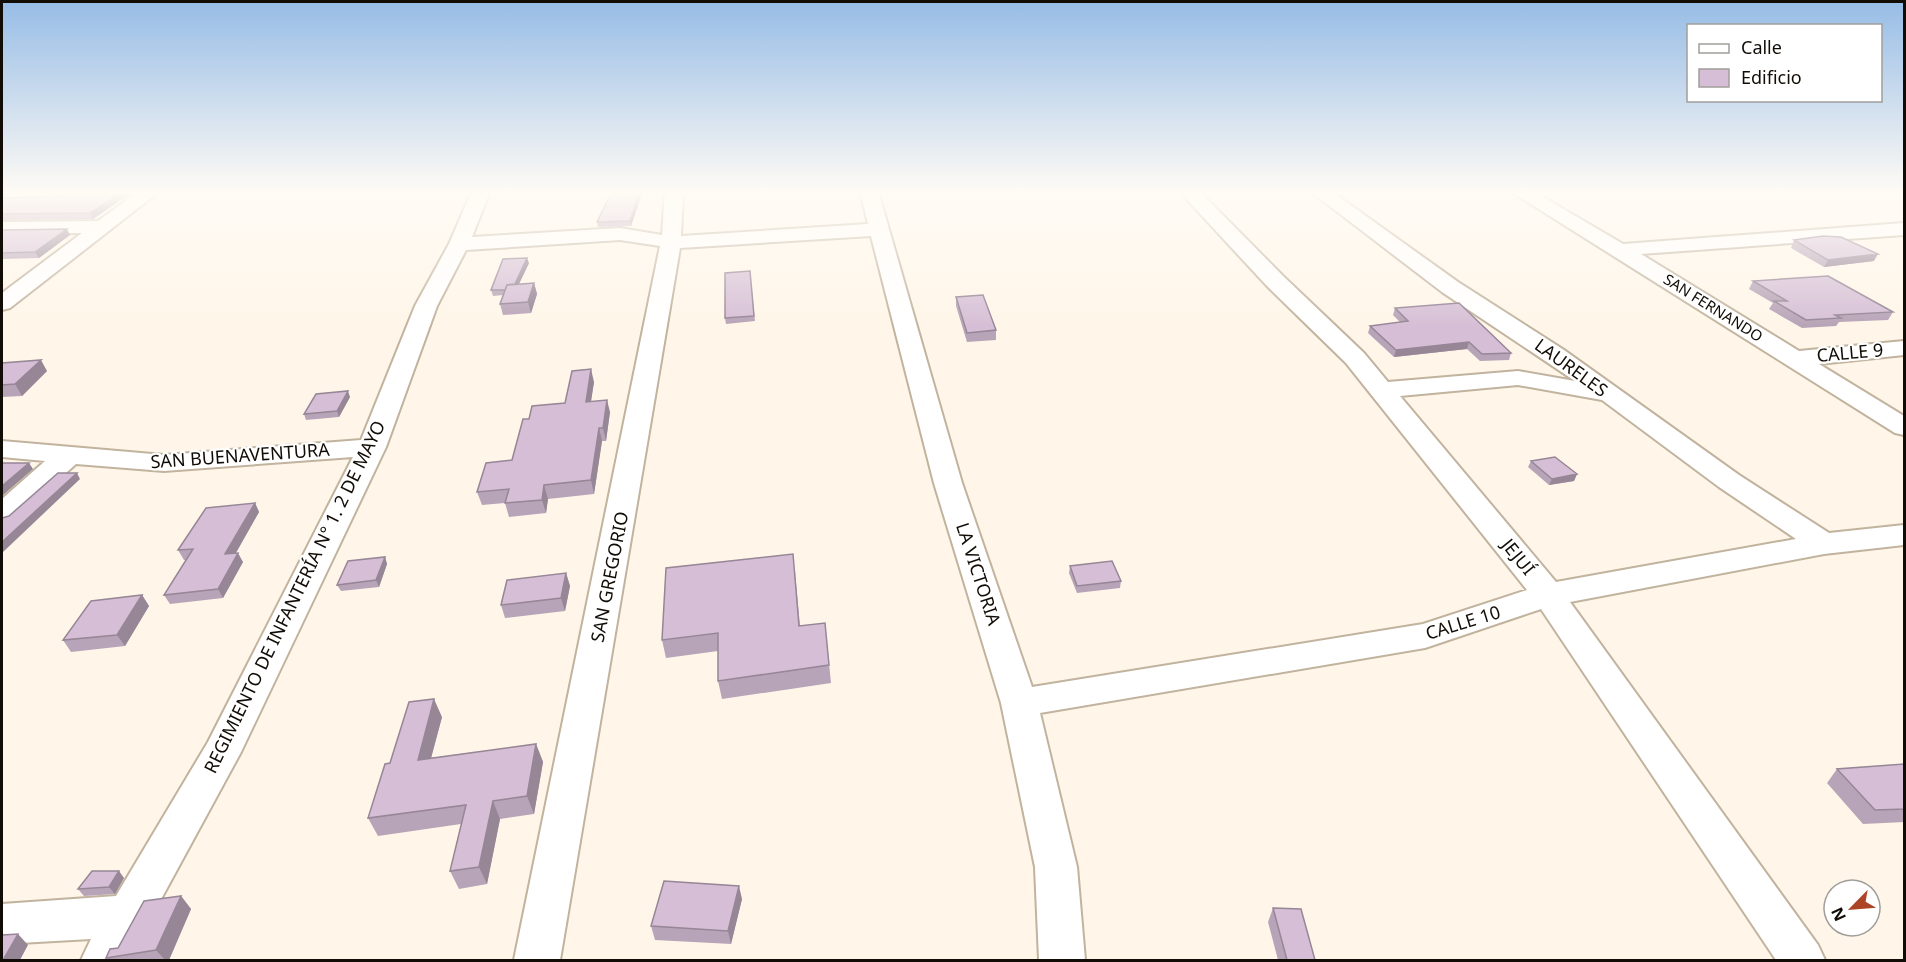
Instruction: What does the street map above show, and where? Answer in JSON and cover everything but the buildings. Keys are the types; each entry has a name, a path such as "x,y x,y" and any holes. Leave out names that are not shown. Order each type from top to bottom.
{"street":[{"path":"2,303 90,236"},
{"name":"REGIMIENTO DE INFANTERÍA N° 1. 2 DE MAYO","path":"104,960 222,752 372,447 426,306 462,236"},
{"path":"459,244 590,236"},
{"path":"632,236 671,242 794,236"},
{"name":"SAN GREGORIO","path":"537,960 671,236"},
{"name":"LA VICTORIA","path":"883,236 948,483 1019,703 1056,867 1062,960"},
{"name":"JEJUÍ","path":"1231,236 1355,358 1548,595 1802,960"},
{"name":"LAURELES","path":"1380,236 1441,281 1556,355 1730,481 1824,544"},
{"name":"SAN FERNANDO","path":"1594,236 1905,427"},
{"path":"1618,250 1811,236"},
{"name":"CALLE 9","path":"1796,358 1905,348"},
{"path":"1382,390 1518,378 1607,394"},
{"name":"SAN BUENAVENTURA","path":"2,449 164,463 372,447"},
{"path":"2,514 70,454"},
{"name":"CALLE 10","path":"1019,703 1425,636 1548,595 1824,544 1905,536"},
{"path":"2,924 131,916"}]}
